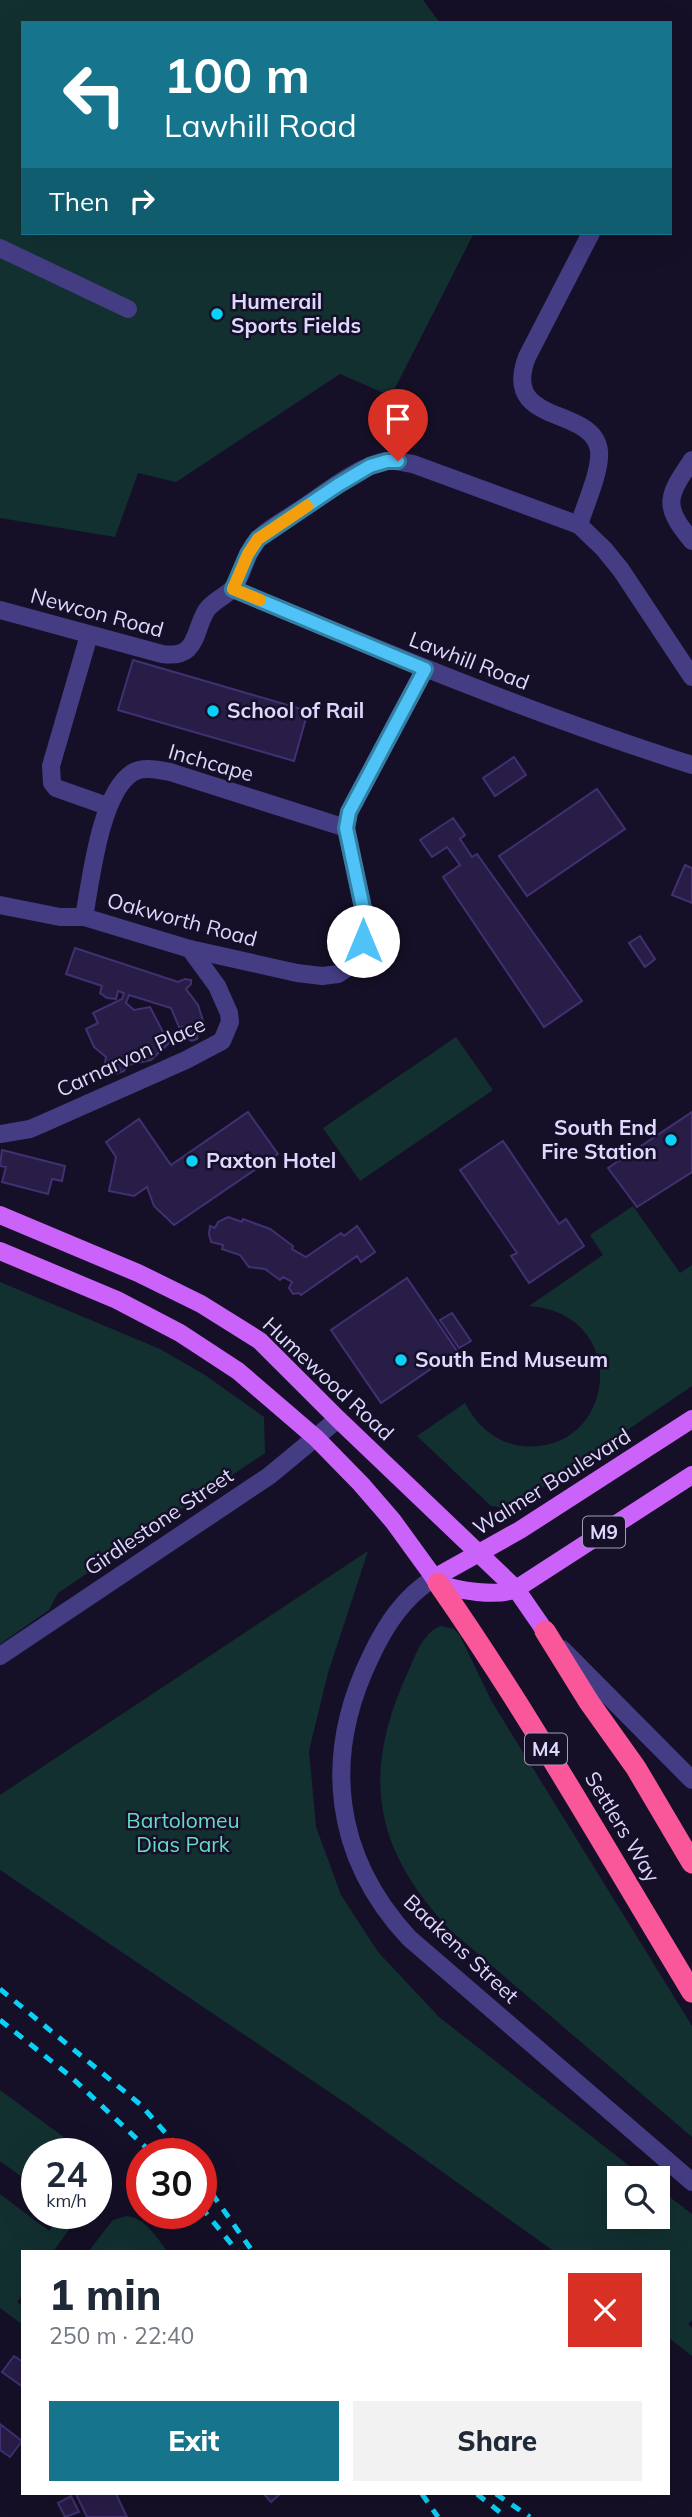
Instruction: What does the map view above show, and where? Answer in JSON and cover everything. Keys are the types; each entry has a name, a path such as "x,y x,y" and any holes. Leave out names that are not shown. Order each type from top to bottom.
{"highway":[{"name":"Settlers Way","path":"436,1581 472,1632 576,1798 692,1992"},
{"name":"Settlers Way","path":"545,1631 589,1702 636,1768 692,1863"}],"main road":[{"name":"Humewood Road","path":"0,1216 138,1273 201,1304 260,1341 516,1589 545,1631"},
{"name":"M4","path":"0,1251 117,1300 180,1333 239,1371 316,1437 362,1484 393,1521 436,1581"},
{"name":"Walmer Boulevard","path":"436,1581 692,1419"},
{"name":"M9","path":"436,1581 448,1587 499,1593 516,1589 692,1475"}],"street":[{"path":"579,524 599,462 597,442 590,432 533,402 520,381 527,357 590,235"},
{"path":"0,248 128,309"},
{"path":"692,460 674,489 671,508 679,526 692,541"},
{"path":"233,589 248,554 258,539 370,466 387,461 413,464 579,524 621,570 692,677"},
{"name":"Newcon Road","path":"0,610 162,654 179,654 188,649 194,641 205,613 212,604 233,589"},
{"name":"Lawhill Road","path":"233,589 425,669 593,734 692,765"},
{"path":"89,635 51,766 51,775 55,788 107,806"},
{"path":"346,828 354,797 425,669"},
{"name":"Inchcape","path":"84,917 107,806 118,787 132,773 142,769 158,770 346,828"},
{"name":"Oakworth Road","path":"0,905 60,918 84,917 190,949 298,973 321,976 338,974 350,966 358,955 366,922 346,828"},
{"name":"Carnarvon Place","path":"0,1134 30,1129 186,1060 222,1041 230,1022 229,1013 217,986 190,949"},
{"name":"Girdlestone Street","path":"0,1656 269,1476 338,1419"},
{"name":"Baakens Street","path":"436,1581 418,1588 397,1611 374,1648 349,1706 341,1751 341,1787 344,1812 362,1869 388,1916 409,1938 692,2182"},
{"path":"545,1631 692,1780"}],"green space":[{"name":"Humerail Sports Fields","path":"0,0 423,0 439,21 21,21 21,235 473,235 391,396 340,374 176,482 138,473 115,537 0,518"},
{"path":"456,1037 493,1090 360,1181 323,1128"},
{"path":"633,1206 680,1273 692,1265 692,1386 520,1503 507,1508 491,1506 417,1436 465,1403 475,1419 488,1432 513,1444 522,1446 553,1443 577,1429 593,1408 600,1383 597,1356 585,1333 563,1315 529,1306 603,1255 590,1235"},
{"path":"0,1282 160,1349 205,1375 264,1417 265,1453 58,1593 49,1610 0,1644"},
{"name":"Bartolomeu Dias Park","path":"368,1551 328,1673 309,1751 316,1827 341,1895 378,1952 439,2017 629,2166 607,2166 607,2229 670,2229 670,2197 692,2214 692,2320 688,2324 692,2328 692,2356 670,2339 670,2250 552,2250 350,2106 0,1870 0,1795"},
{"path":"441,1626 454,1629 460,1636 492,1702 692,2026 692,2137 450,1930 424,1900 404,1869 390,1839 382,1808 380,1777 384,1744 393,1709 417,1652 430,1633"},
{"path":"0,2090 65,2138 21,2138 21,2176 0,2161"},
{"path":"0,2194 21,2210 21,2229 69,2229 54,2250 21,2250 21,2297 17,2302 21,2305 21,2324 0,2308"},
{"path":"126,2216 126,2229 150,2229 166,2250 90,2250 106,2229 112,2229 112,2221"}],"building":[{"name":"School of Rail","path":"133,660 308,711 294,761 118,710"},
{"path":"514,757 526,775 495,796 483,778"},
{"path":"597,789 625,829 527,896 499,856"},
{"path":"453,818 465,835 460,839 472,857 477,854 582,1001 544,1027 443,877 460,865 447,847 432,857 420,840"},
{"path":"685,865 692,868 692,903 672,895"},
{"path":"640,936 655,959 645,967 629,943"},
{"path":"75,948 178,982 191,980 186,989 198,1005 203,1021 199,1021 197,1039 188,1039 182,1027 179,1027 171,1008 129,995 126,1003 134,1010 150,1007 170,1042 151,1060 128,1065 124,1071 118,1073 120,1069 110,1066 109,1070 105,1063 106,1057 94,1047 86,1029 98,1023 93,1013 122,999 124,993 118,991 116,999 107,998 100,993 102,986 66,974"},
{"path":"248,1112 278,1154 174,1225 154,1206 147,1187 134,1196 109,1191 116,1157 106,1142 139,1119 171,1165"},
{"name":"South End Fire Station","path":"692,1112 692,1172 637,1207 608,1168"},
{"path":"503,1141 559,1224 566,1219 584,1246 529,1283 511,1256 517,1253 460,1170"},
{"path":"2,1150 65,1166 62,1181 52,1179 48,1194 2,1182 6,1167 0,1166"},
{"path":"228,1217 242,1222 243,1219 270,1229 293,1246 292,1249 306,1257 341,1233 344,1236 357,1226 375,1252 361,1262 357,1256 301,1295 293,1294 289,1288 292,1282 283,1277 280,1280 265,1269 249,1267 240,1255 222,1249 223,1245 211,1242 210,1226 215,1228 218,1222"},
{"path":"407,1278 457,1351 381,1403 331,1330"},
{"path":"452,1313 471,1341 459,1348 440,1320"},
{"path":"14,2356 21,2361 21,2386 2,2372"},
{"path":"0,2424 21,2442 10,2457 0,2450"},
{"path":"76,2495 116,2495 127,2517 87,2517"},
{"path":"265,2495 279,2495 271,2502"},
{"path":"71,2496 79,2512 65,2517 58,2503"}],"railway":[{"path":"0,1989 141,2105 170,2138"},
{"path":"0,2020 70,2076 136,2138"},
{"path":"217,2201 252,2250"},
{"path":"217,2226 236,2250"},
{"path":"423,2495 438,2517"},
{"path":"478,2495 506,2517"},
{"path":"497,2495 530,2517"}],"slow traffic":[{"path":"260,600 233,589 248,554 258,539 307,506"}],"place":[{"name":"Humerail Sports Fields","path":"217,314"},
{"name":"School of Rail","path":"213,711"},
{"name":"South End Fire Station","path":"671,1140"},
{"name":"Paxton Hotel","path":"192,1161"},
{"name":"South End Museum","path":"401,1360"}],"route":[{"path":"363,941 366,922 346,828 349,812 354,797 425,669 233,589 248,554 258,539 370,466 398,461"}]}
